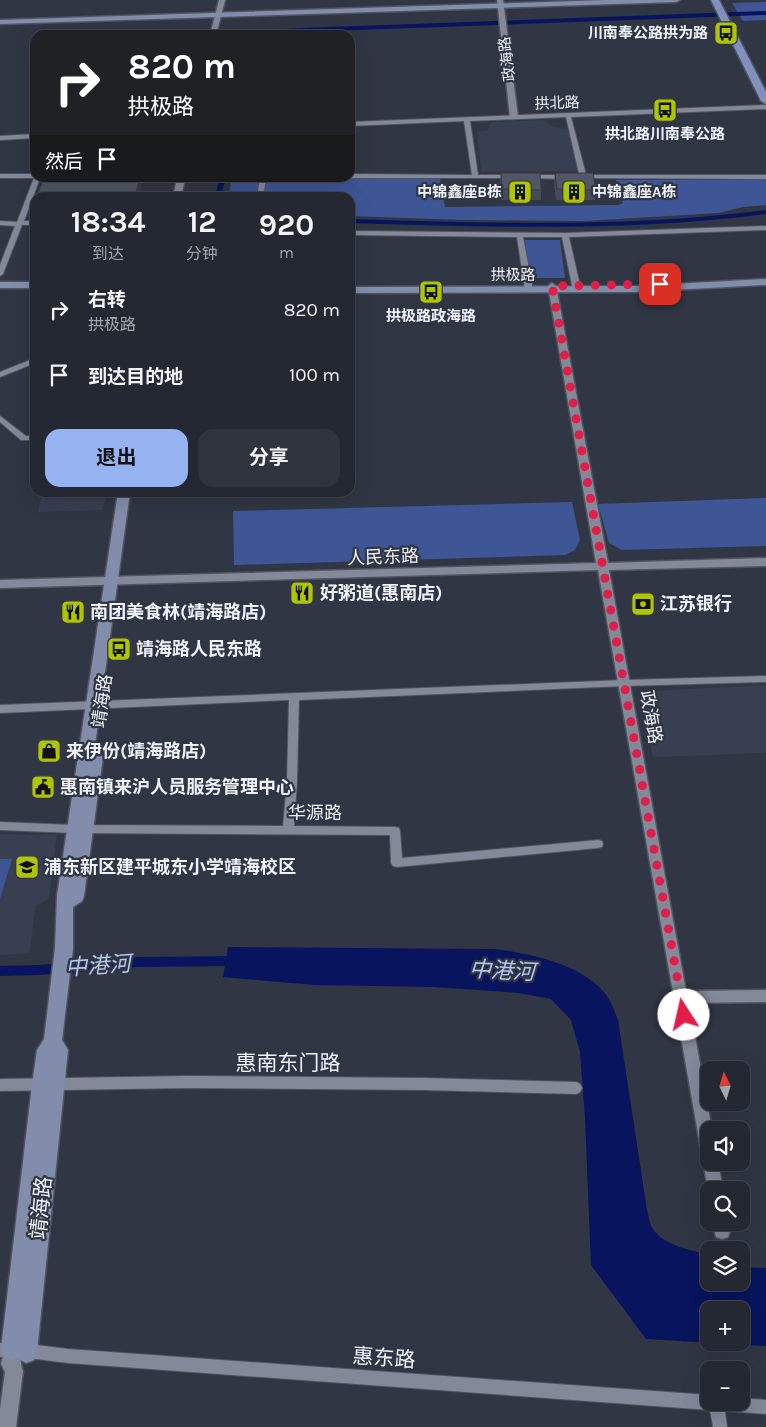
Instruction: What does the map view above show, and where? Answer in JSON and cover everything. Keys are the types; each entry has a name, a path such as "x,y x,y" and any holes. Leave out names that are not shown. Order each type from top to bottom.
{"main road":[{"path":"0,22 501,3 676,0"},
{"path":"723,8 766,85"},
{"path":"723,8 766,101"},
{"name":"拱极路","path":"576,288 766,278"},
{"name":"拱极路","path":"355,286 661,288 766,282"},
{"path":"0,285 30,285"},
{"name":"拱极路","path":"355,290 529,288"},
{"path":"0,289 30,289"},
{"name":"靖海路","path":"13,1350 48,1084 59,1050 53,1042 64,948 65,904 76,896 79,829 115,578 123,497"},
{"name":"靖海路","path":"115,578 131,497"}],"street":[{"path":"219,30 222,0"},
{"path":"214,30 226,0"},
{"name":"政海路","path":"501,3 514,117"},
{"name":"拱北路","path":"355,124 766,107"},
{"path":"568,115 582,177"},
{"path":"467,119 474,176"},
{"path":"0,138 30,136"},
{"path":"0,176 30,177"},
{"path":"355,176 766,177"},
{"path":"0,274 30,193"},
{"path":"0,223 30,223"},
{"path":"355,233 520,236 766,228"},
{"path":"565,235 576,288"},
{"path":"520,236 529,288"},
{"name":"政海路","path":"553,288 703,1121"},
{"path":"0,376 30,362"},
{"path":"0,418 24,438 30,438"},
{"name":"人民东路","path":"603,565 766,557"},
{"name":"人民东路","path":"0,584 115,578 766,562"},
{"name":"人民东路","path":"0,578 115,578"},
{"path":"0,709 625,683 766,679"},
{"path":"288,830 292,781 294,697"},
{"name":"华源路","path":"0,826 79,829 395,831 397,862 598,844"},
{"path":"681,997 766,996"},
{"name":"惠南东门路","path":"0,1085 424,1084 576,1088"},
{"name":"靖海路","path":"7,1427 14,1371 25,1362 13,1350"},
{"name":"惠东路","path":"13,1350 700,1403"},
{"name":"惠东路","path":"750,1406 766,1407"},
{"path":"718,1411 720,1427"}],"shaded area":[{"path":"766,2 766,20 743,21 732,3"},
{"path":"544,120 553,127 568,129 578,170 481,172 477,132 487,130 492,122"},
{"path":"355,179 440,179 445,207 618,205 623,203 616,180 766,180 766,205 743,207 718,213 585,221 464,220 355,216 355,192 229,192 231,182 355,182"},
{"path":"525,240 560,240 565,278 530,278"},
{"path":"41,497 105,497 103,510 38,512"},
{"path":"766,498 766,546 622,550 609,543 598,504"},
{"path":"572,502 580,540 575,550 565,555 234,565 233,511"},
{"path":"766,685 766,753 653,757 641,701 653,691"},
{"name":"浦东新区建平城东小学靖海校区","path":"0,834 57,835 49,898 36,906 29,953 0,955"},
{"path":"0,859 12,859 0,899"}],"water":[{"path":"228,947 495,949 556,962 571,968 597,985 607,996 618,1020 647,1210 652,1227 658,1235 670,1243 700,1252 700,1291 750,1291 750,1267 766,1268 766,1346 750,1345 750,1301 700,1301 700,1342 646,1339 591,1265 585,1118 580,1052 571,1020 551,999 519,993 434,987 314,985 223,977"}],"building":[{"path":"501,173 540,173 541,190 502,189"},
{"path":"555,173 593,173 596,190 557,189"},
{"path":"42,182 139,182 136,192 38,192"}],"waterway":[{"path":"302,30 766,13"},
{"path":"219,192 222,182"},
{"path":"355,221 628,224 728,217 766,212"},
{"name":"中港河","path":"0,971 39,970 138,962 238,961"}],"place":[{"name":"川南奉公路拱为路","path":"726,33"},
{"name":"拱北路川南奉公路","path":"665,110"},
{"name":"中锦鑫座B栋","path":"520,192"},
{"name":"中锦鑫座A栋","path":"574,192"},
{"name":"拱极路政海路","path":"431,292"},
{"name":"好粥道(惠南店)","path":"302,593"},
{"name":"江苏银行","path":"643,604"},
{"name":"南团美食林(靖海路店)","path":"73,612"},
{"name":"靖海路人民东路","path":"119,649"},
{"name":"来伊份(靖海路店)","path":"49,751"},
{"name":"惠南镇来沪人员服务管理中心","path":"43,787"},
{"name":"浦东新区建平城东小学靖海校区","path":"27,867"}],"route":[{"path":"660,284 552,286 684,1015"}]}
